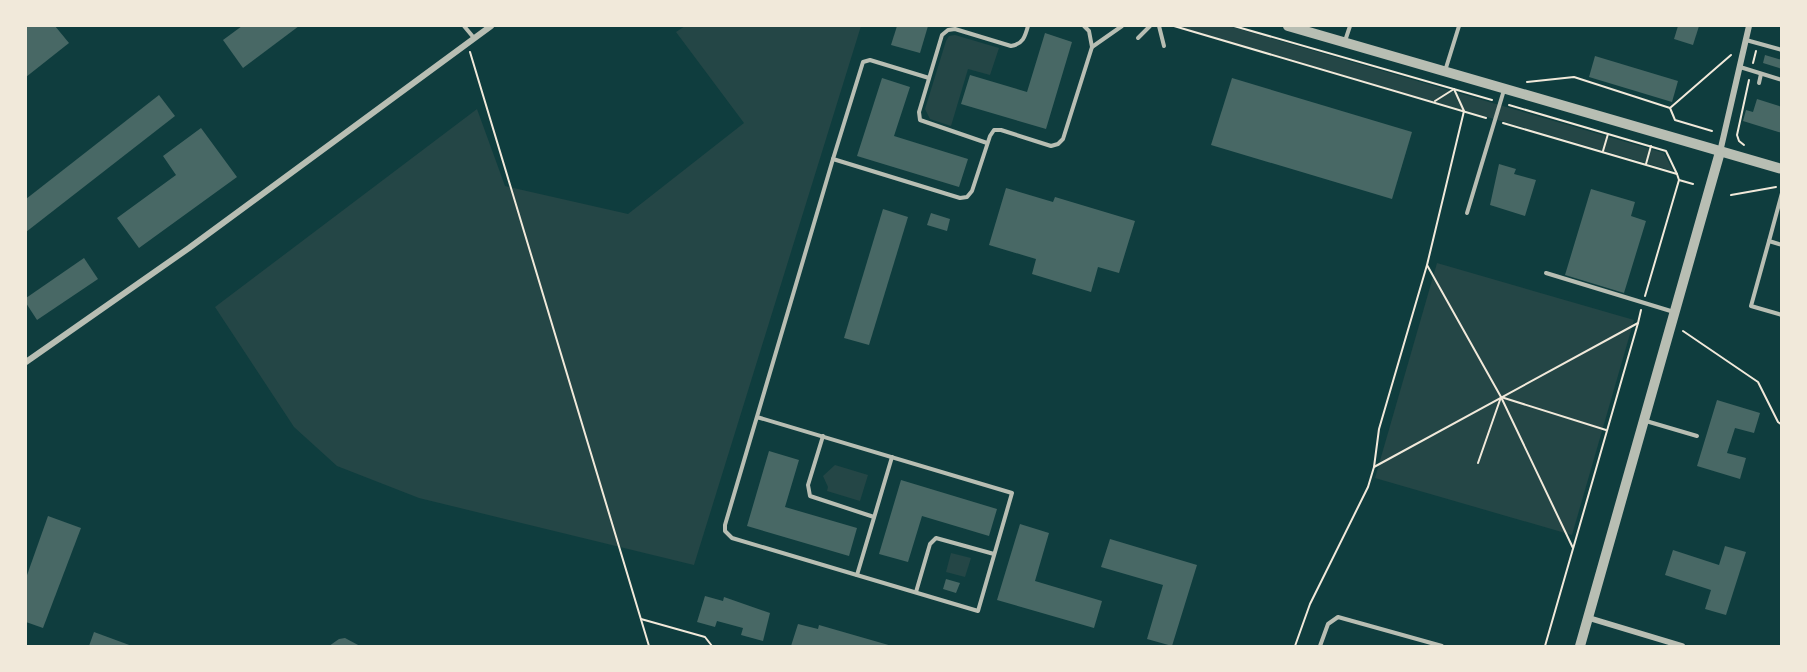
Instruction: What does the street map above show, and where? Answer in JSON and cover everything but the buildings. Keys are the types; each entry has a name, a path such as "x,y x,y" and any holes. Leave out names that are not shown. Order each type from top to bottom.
{"street":[{"path":"26,362 189,248 491,26"},
{"path":"1288,26 1782,169"},
{"path":"1580,646 1677,313 1720,152 1749,26"},
{"path":"1589,618 1682,646"}],"lane":[{"path":"464,26 475,38"},
{"path":"987,143 920,120 919,112 942,35 948,30 955,29 1011,46 1019,45 1024,39 1028,26"},
{"path":"833,159 960,198 967,197 972,191 987,143 994,130 1001,130 1051,146 1058,144 1063,138 1092,47 1089,32 1084,26"},
{"path":"1092,47 1122,26"},
{"path":"1138,38 1150,26"},
{"path":"1159,26 1164,46"},
{"path":"1345,42 1350,26"},
{"path":"1445,72 1459,26"},
{"path":"1746,40 1782,50"},
{"path":"757,417 1012,493 978,610 728,536 725,525 862,62 870,60 929,78"},
{"path":"1740,68 1782,80"},
{"path":"1759,82 1761,74"},
{"path":"1467,213 1504,89"},
{"path":"1782,191 1751,306 1782,315"},
{"path":"1769,241 1782,245"},
{"path":"1546,273 1677,313"},
{"path":"1646,421 1697,436"},
{"path":"823,436 808,485 810,496 874,517"},
{"path":"857,575 892,457"},
{"path":"916,592 930,544 936,538 994,554"},
{"path":"1320,646 1328,624 1338,617 1442,646"}],"path":[{"path":"1174,26 1677,174"},
{"path":"1234,26 1666,151 1679,180 1545,646"},
{"path":"1746,146 1739,141 1737,135 1758,43"},
{"path":"468,44 649,646"},
{"path":"1670,108 1731,55"},
{"path":"1524,82 1574,77 1670,108 1675,120 1712,131"},
{"path":"1433,102 1454,89"},
{"path":"1295,646 1310,604 1368,487 1374,467 1379,429 1427,265 1464,111 1454,89"},
{"path":"1603,152 1608,134"},
{"path":"1646,165 1651,146"},
{"path":"1679,180 1693,184"},
{"path":"1731,195 1775,187 1782,191"},
{"path":"1427,265 1501,397 1573,548"},
{"path":"1374,467 1638,322"},
{"path":"1683,331 1758,382 1778,422 1782,424"},
{"path":"1501,397 1606,430"},
{"path":"1478,463 1501,397"},
{"path":"641,619 705,637 712,646"}],"shaded area":[{"path":"685,26 861,26 694,565 419,498 337,466 294,427 215,307 477,109 505,186 628,214 744,123 676,32"},
{"path":"1173,26 1229,26 1664,153 1673,171"},
{"path":"955,35 999,48 990,75 968,69 951,126 930,119 925,109 946,41 949,36"},
{"path":"1437,263 1634,320 1572,535 1375,478"},
{"path":"835,465 868,475 860,501 827,491 828,487 823,476"},
{"path":"951,553 971,558 965,577 946,572"}]}
